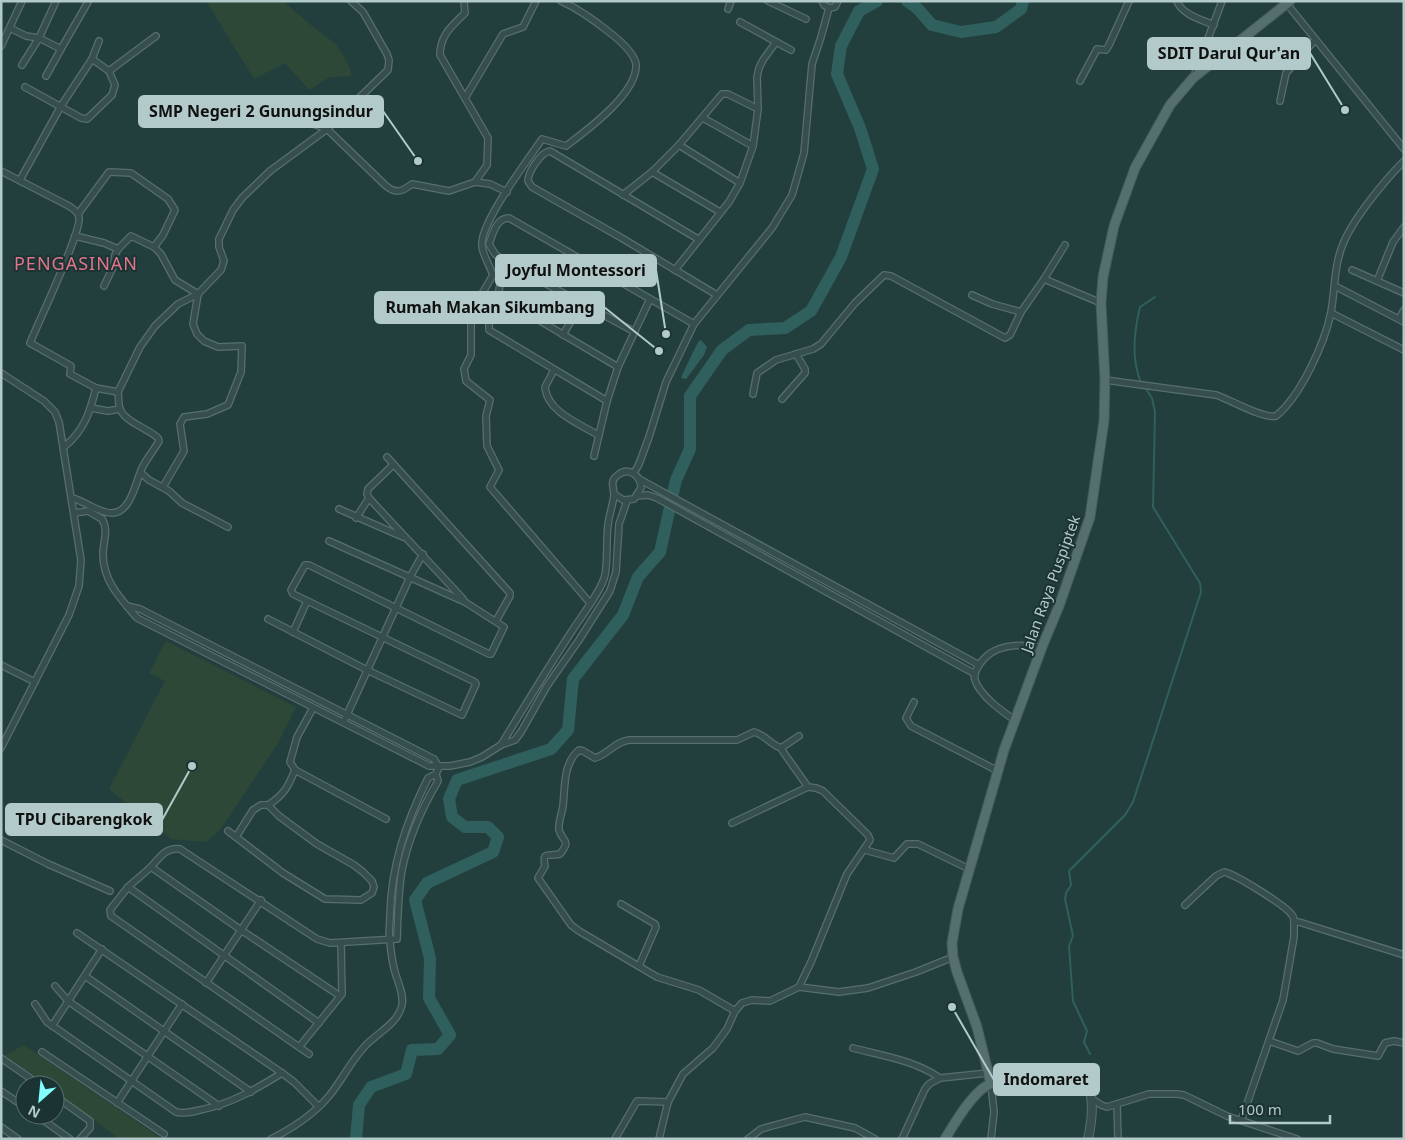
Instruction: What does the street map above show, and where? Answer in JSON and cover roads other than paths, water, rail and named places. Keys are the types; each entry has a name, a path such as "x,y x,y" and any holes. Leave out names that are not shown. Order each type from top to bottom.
{"main road":[{"name":"Jalan Raya Puspiptek","path":"991,1084 977,1027 953,957 952,943 958,909 998,771 1090,517 1104,421 1105,380 1101,303 1108,247 1128,185 1143,152 1166,112 1193,78 1288,3"},
{"path":"945,1139 973,1099 986,1085 991,1084"}],"street":[{"path":"1,46 22,1"},
{"path":"22,64 38,38 56,1"},
{"path":"72,498 105,512 117,512 127,504 143,466 156,447 158,438 127,417 120,409 118,392 140,347 155,326 178,304 198,294 224,265 218,243 233,210 262,178 327,130 384,75 389,65 387,54 368,19 357,5 351,1"},
{"path":"464,1 465,13 450,28 440,43 440,55 488,138 487,165 475,182"},
{"path":"465,98 503,34 523,27 536,1"},
{"path":"561,1 586,14 617,39 633,57 636,64 630,85 622,98 574,140 566,146 542,139 484,229 482,246 493,275 483,292 471,325 471,355 464,369 466,380 490,400 486,416 487,446 499,470 490,487 590,603"},
{"path":"728,9 732,1"},
{"path":"768,1 806,20"},
{"path":"822,1 829,8 835,7 838,1"},
{"path":"1080,81 1097,49 1106,50 1110,45 1129,1"},
{"path":"1177,1 1178,6 1184,11 1214,25"},
{"path":"1193,78 1222,1"},
{"path":"46,76 88,2"},
{"path":"1288,3 1315,40 1404,149"},
{"path":"634,473 649,437 666,382 694,324 772,228 792,195 804,153 812,64 822,37 829,8"},
{"path":"740,22 791,50"},
{"path":"10,28 62,49"},
{"path":"109,71 156,36"},
{"path":"1280,101 1286,73 1315,40"},
{"path":"20,180 61,106 92,59 100,41"},
{"path":"675,270 729,202 740,183 753,146 758,109 757,77 759,68 776,42"},
{"path":"25,87 81,118 90,117 114,91 114,83 109,71 92,59"},
{"path":"623,195 652,172 680,145 724,93 758,109"},
{"path":"287,118 308,122 327,130 385,185 394,191 403,191 412,184 450,191 475,182 490,184 507,192"},
{"path":"703,118 753,146"},
{"path":"680,145 740,183"},
{"path":"698,239 550,151 545,152 528,177 528,183 532,187 620,236 718,295"},
{"path":"1105,380 1216,395 1266,416 1276,416 1288,405 1313,362 1323,338 1331,313 1340,252 1346,236 1374,195 1404,161"},
{"path":"1,171 69,206 78,214 79,223 75,236 30,342 72,366 70,374 96,388 118,392"},
{"path":"78,214 109,172 131,173 168,199 175,210 163,235 154,247"},
{"path":"652,172 720,212"},
{"path":"635,332 504,262 495,254 489,244 495,227 502,219 507,218 694,324"},
{"path":"1377,281 1393,242 1404,227"},
{"path":"75,236 104,243 118,249"},
{"path":"104,286 113,267 118,249 131,236 154,247 161,254 175,280 198,294"},
{"path":"753,394 757,373 776,360 812,349 825,341 856,303 884,275 891,276 1004,338 1009,336 1022,312 1065,245"},
{"path":"504,262 498,296 489,324 490,330 607,401"},
{"path":"1352,270 1404,293"},
{"path":"1044,279 1101,303"},
{"path":"1335,286 1401,320 1404,310"},
{"path":"163,487 184,451 180,424 184,417 207,414 228,404 241,372 242,346 218,347 204,341 197,334 193,324 198,294"},
{"path":"972,295 992,304 1022,312"},
{"path":"498,296 618,367"},
{"path":"594,456 607,401 618,367 650,299"},
{"path":"563,334 581,303"},
{"path":"1331,313 1404,350"},
{"path":"782,399 804,376 805,371 796,354"},
{"path":"554,370 545,387 548,397 561,413 598,435"},
{"path":"1,373 38,396 52,408 59,422 81,560 79,586 69,615 1,748"},
{"path":"64,447 83,428 96,388"},
{"path":"91,408 108,411 120,409"},
{"path":"387,457 510,593 496,621"},
{"path":"393,465 366,494 465,602"},
{"path":"501,745 605,576 608,524 614,494 612,484 616,476 624,472 634,473 639,479 979,665"},
{"path":"141,473 149,480 163,487 182,503 228,527"},
{"path":"637,496 641,488 639,479"},
{"path":"614,494 620,499 627,501 637,496 648,495 657,498 974,674"},
{"path":"356,518 369,498"},
{"path":"74,513 88,511 102,519 106,529 103,552 104,567 109,582 118,597 137,618 429,766 439,767 470,762 501,745 515,740 547,686 579,640 610,590 616,572 619,524 627,501"},
{"path":"339,509 356,518 406,538"},
{"path":"268,619 460,715 476,684 475,682 291,592 306,565 489,654 491,654 504,628 465,602 329,541"},
{"path":"343,723 423,554"},
{"path":"293,632 307,601"},
{"path":"127,606 140,609 434,759 439,767"},
{"path":"1016,721 989,700 975,680 974,674 986,656 1004,647 1024,645 1042,647"},
{"path":"1,665 35,682"},
{"path":"276,688 280,681"},
{"path":"527,700 536,705"},
{"path":"914,702 906,718 911,726 998,771"},
{"path":"313,708 292,750 290,762 295,770 386,819"},
{"path":"735,1011 705,993 692,987 666,980 639,966 571,925 548,891 538,881 545,866 544,856 560,854 565,845 566,840 559,830 568,767 574,754 581,750 595,758 620,742 629,740 737,740 754,732 764,736 771,743 781,748 808,787"},
{"path":"781,748 799,736"},
{"path":"310,1054 111,916 110,910 128,888 171,848 180,849 261,900 317,939 330,943 397,939 402,871 416,826 438,781 436,774 439,767"},
{"path":"236,837 254,810 261,805 268,805 281,797 295,770"},
{"path":"271,1139 292,1127 318,1106 328,1096 351,1061 398,1016 402,1006 402,996 394,970 389,940 391,884 407,823 428,778 436,774"},
{"path":"732,823 808,787 823,791 868,835 870,840 847,874 799,987"},
{"path":"228,832 283,873 325,899 361,900 372,893 374,887 372,881 363,872 317,844 279,816 268,805"},
{"path":"407,823 416,826"},
{"path":"1,840 48,864 110,891"},
{"path":"865,850 894,858 907,844 918,844 969,869"},
{"path":"151,867 340,996"},
{"path":"1185,905 1216,876 1224,872 1244,881 1282,907 1292,915 1294,922 1294,937 1283,1000 1241,1121"},
{"path":"128,888 319,1023"},
{"path":"206,983 261,900"},
{"path":"621,904 655,924 656,928 639,966"},
{"path":"1294,922 1404,955"},
{"path":"77,932 282,1073 318,1106"},
{"path":"300,1046 343,990 342,942"},
{"path":"52,1026 102,949"},
{"path":"658,1139 668,1102 683,1074 713,1048 727,1029 739,1005 752,1000 770,1001 799,987 851,992 883,984 953,957"},
{"path":"85,976 165,1030 251,1092"},
{"path":"55,986 68,1002 219,1106"},
{"path":"35,1004 43,1018 52,1026 176,1112 186,1113 219,1106 251,1092 282,1073"},
{"path":"116,1102 182,1004"},
{"path":"1269,1041 1298,1051 1301,1051 1308,1045 1317,1043 1332,1049 1378,1056 1385,1043 1394,1041 1404,1043"},
{"path":"853,1048 913,1063 929,1070 940,1078"},
{"path":"42,1052 164,1134"},
{"path":"1,1058 26,1075"},
{"path":"991,1084 1078,1071 1084,1074 1091,1091 1091,1123 1088,1139"},
{"path":"902,1139 926,1089 932,1081 940,1078 988,1073"},
{"name":"Jalan Raya Puspiptek","path":"990,1139 994,1112 991,1084"},
{"path":"1,1091 15,1101"},
{"path":"1091,1098 1105,1107 1149,1094 1176,1094 1218,1113 1282,1136 1297,1139"},
{"path":"615,1139 637,1101 668,1102"},
{"path":"65,1103 90,1121 90,1128 80,1139"},
{"path":"1117,1104 1118,1139"},
{"path":"748,1139 760,1129 805,1117 855,1128 875,1139"},
{"path":"50,1125 70,1139"},
{"path":"1,1127 18,1139"}],"water":[{"path":"701,340 707,347 704,355 686,379 681,378 698,342"}],"waterway":[{"path":"356,1139 359,1105 371,1087 406,1074 412,1050 438,1049 450,1035 429,998 430,958 415,900 427,883 493,852 498,837 488,827 465,827 452,817 449,799 457,780 551,749 568,730 573,679 623,615 638,577 660,552 676,480 690,449 690,396 722,350 749,330 785,328 811,311 841,257 873,169 860,128 837,74 841,46 859,11 877,1"},
{"path":"907,1 918,9 932,25 961,32 996,27 1021,9 1023,1"},
{"path":"1141,383 1134,345 1136,326 1140,307 1155,297"},
{"path":"1090,1054 1084,1042 1087,1031 1073,1001 1069,946 1073,936 1065,899 1071,885 1069,871 1125,815 1133,802 1201,592 1200,583 1153,507 1155,412 1152,398 1144,386"}],"place":[{"name":"SDIT Darul Qur'an","path":"1345,110"},
{"name":"SMP Negeri 2 Gunungsindur","path":"418,161"},
{"name":"Joyful Montessori","path":"666,334"},
{"name":"Rumah Makan Sikumbang","path":"659,351"},
{"name":"TPU Cibarengkok","path":"192,766"},
{"name":"Indomaret","path":"952,1007"}],"district":[{"name":"PENGASINAN","path":"76,264"}]}
